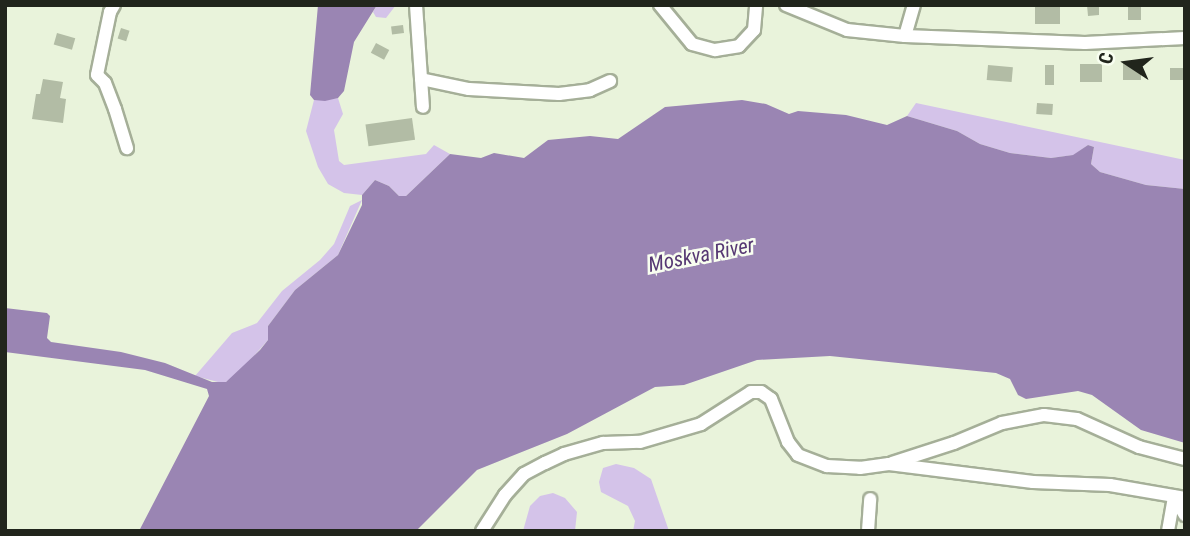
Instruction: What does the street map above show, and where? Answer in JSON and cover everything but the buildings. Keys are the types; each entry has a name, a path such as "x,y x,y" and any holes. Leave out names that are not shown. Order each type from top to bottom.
{"street":[{"path":"114,5 110,12 97,75 104,83 115,109 127,148"},
{"path":"416,5 423,107"},
{"path":"660,5 692,44 715,50 739,47 754,30 757,5"},
{"path":"786,5 847,30 905,37 1085,43 1185,38"},
{"path":"905,37 914,5"},
{"path":"421,79 469,89 559,94 590,90 610,80"},
{"path":"482,531 505,495 524,474 545,463 603,443 640,442 701,424 751,392 761,392 771,399 788,442 798,455 827,466 859,468 889,464 954,443 1002,423 1044,415 1077,419 1139,447 1185,460"},
{"path":"889,464 1033,482 1110,485 1179,498"},
{"path":"1179,498 1185,514"},
{"path":"1168,531 1179,498"},
{"path":"868,531 870,499"}],"shaded area":[{"path":"377,5 396,5 386,18 376,17 373,12"},
{"path":"338,98 343,114 334,130 339,161 344,165 426,154 434,145 450,154 406,196 399,196 389,186 375,180 362,195 344,193 328,184 318,167 306,131 314,100"},
{"path":"916,103 1185,160 1185,189 1146,185 1100,172 1091,164 1094,147 1088,145 1074,155 1051,158 1010,153 980,144 957,131 907,116"},
{"path":"362,200 338,255 295,290 268,326 268,340 239,373 226,382 195,376 232,333 257,323 282,291 320,260 334,244 350,206"},
{"path":"616,464 634,468 651,479 669,531 633,531 635,521 628,506 601,492 599,482 603,468"},
{"path":"553,493 565,498 577,512 575,531 523,531 530,506 540,496"}],"water":[{"path":"318,5 377,5 354,42 344,91 338,98 325,101 314,100 310,95"},
{"name":"Moskva River","path":"742,100 766,104 789,114 798,111 846,115 887,125 907,116 957,131 980,144 1010,153 1051,158 1073,155 1088,145 1094,147 1091,164 1100,172 1146,185 1185,189 1185,443 1141,430 1092,395 1078,391 1026,399 1018,395 1010,379 996,373 830,356 757,360 684,385 655,387 567,434 477,470 416,531 139,531 209,396 207,389 145,370 5,352 5,308 47,313 50,316 47,338 51,342 121,352 165,363 212,382 226,382 268,340 268,326 295,290 338,255 362,205 362,195 375,180 389,186 399,196 406,196 450,154 481,158 494,153 524,158 548,140 590,136 618,139 665,107"}]}
